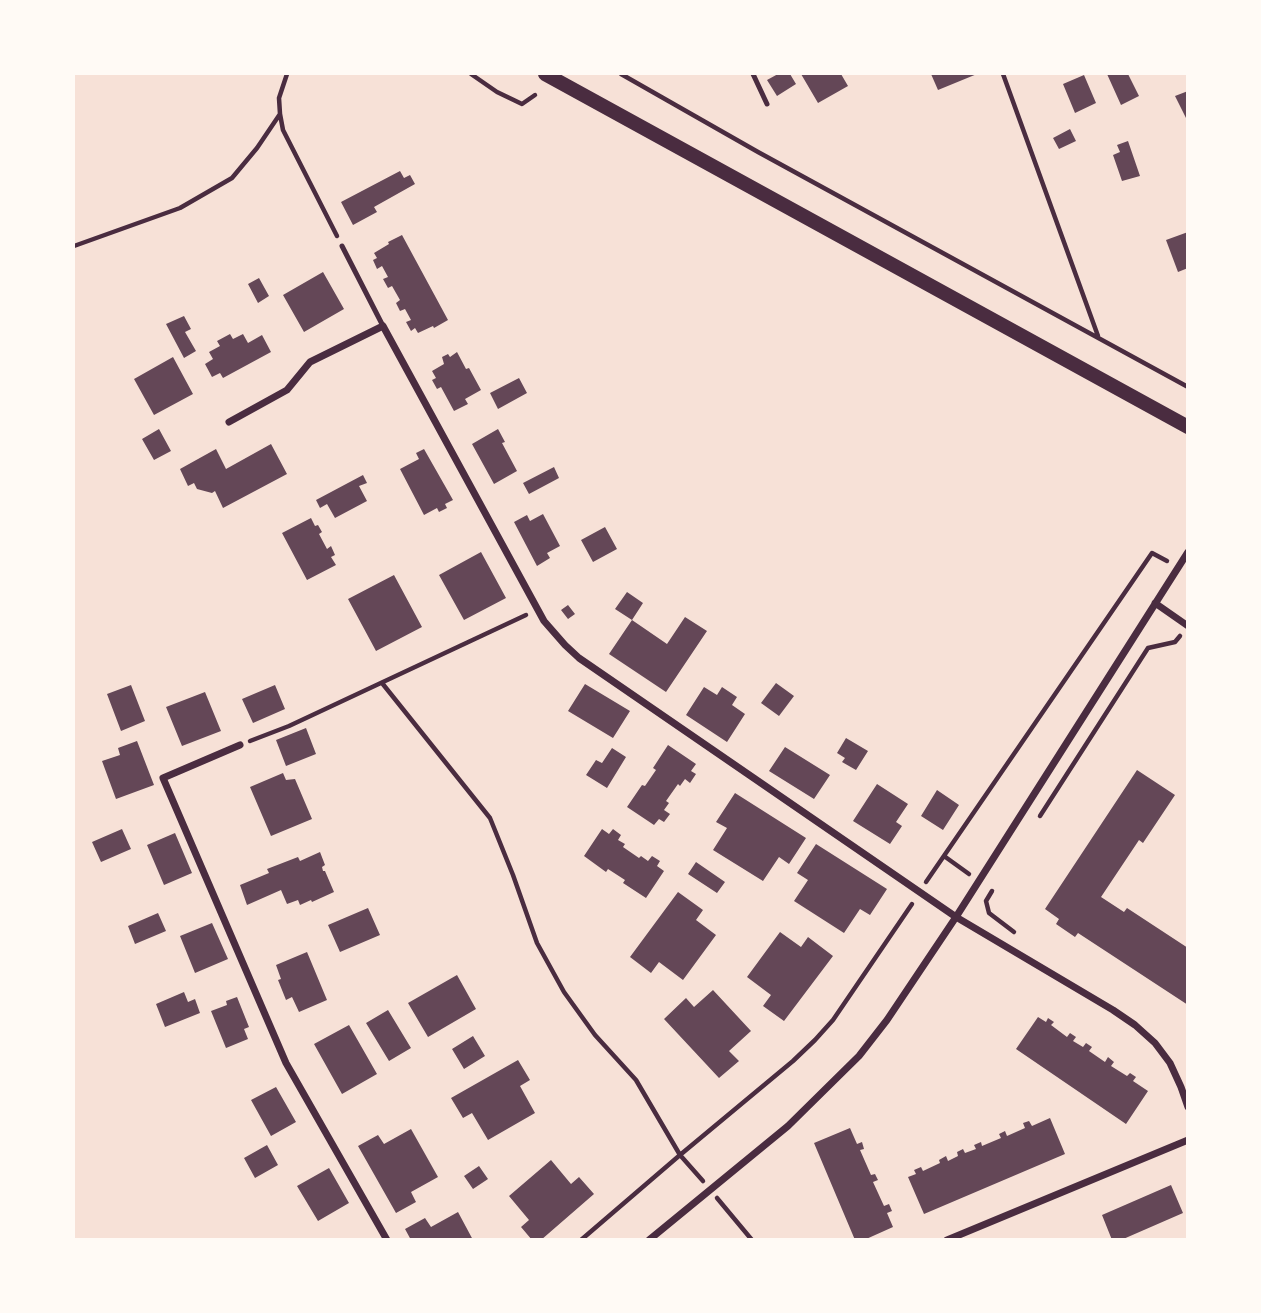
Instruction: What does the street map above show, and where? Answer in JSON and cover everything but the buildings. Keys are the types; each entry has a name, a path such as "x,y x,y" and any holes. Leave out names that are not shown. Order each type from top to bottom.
{"main road":[{"path":"545,74 1188,427"}],"street":[{"path":"229,422 288,390 310,362 383,326 538,610 552,631 579,658 956,917 1135,1025 1170,1063 1188,1107"},
{"path":"649,1240 788,1126 859,1056 887,1020 956,917 1188,552"},
{"path":"1155,603 1188,626"},
{"path":"240,745 163,778 286,1063 387,1240"},
{"path":"947,1240 1188,1140"}],"lane":[{"path":"752,74 767,104"},
{"path":"342,246 383,326"}],"path":[{"path":"287,74 279,98 283,130 342,246"},
{"path":"471,74 497,92 522,104 535,95"},
{"path":"621,74 1188,387"},
{"path":"1003,74 1098,337"},
{"path":"74,246 180,208 232,178 280,114"},
{"path":"581,1240 793,1061 833,1020 1152,553"},
{"path":"240,745 289,726 538,610"},
{"path":"382,683 490,818 537,943 564,992 595,1035 636,1080 680,1155 752,1240"}]}
